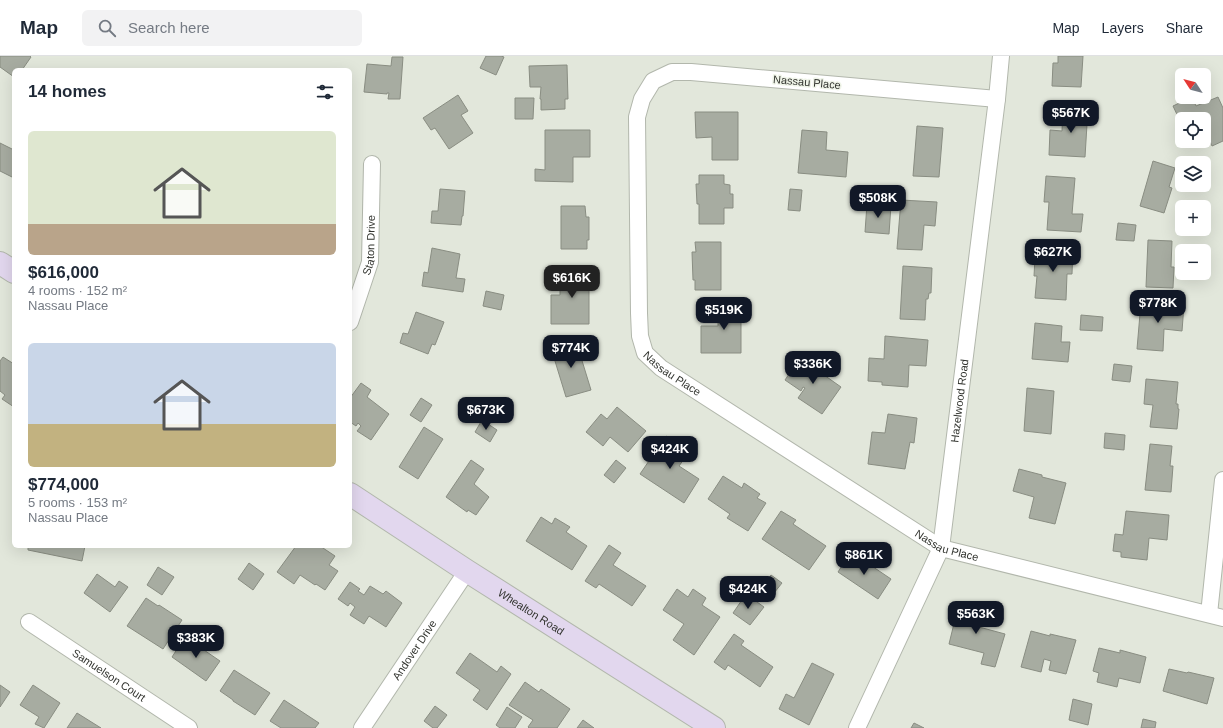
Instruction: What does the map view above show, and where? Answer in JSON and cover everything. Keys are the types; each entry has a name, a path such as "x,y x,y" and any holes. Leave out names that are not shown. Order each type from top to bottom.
{"street":[{"name":"Hazelwood Road","path":"857,728 941,548 997,99 1001,56"},
{"name":"Nassau Place","path":"997,99 691,72 672,72 653,81 642,99 637,117 638,313 640,336 645,353 661,368 941,548 1216,616"},
{"name":"Staton Drive","path":"352,316 370,262 372,164"},
{"path":"0,263 12,271"},
{"path":"1216,616 1223,480"},
{"name":"Whealton Road","path":"352,495 467,571 714,728"},
{"name":"Andover Drive","path":"362,728 467,571"},
{"name":"Samuelson Court","path":"29,622 189,728"}],"building":[{"path":"0,56 31,57 23,68 12,68 12,76 0,67"},
{"path":"486,56 504,57 496,75 480,68"},
{"path":"1058,56 1083,56 1081,87 1052,86 1053,63 1058,63"},
{"path":"392,57 403,57 400,99 388,99 389,93 364,92 367,64 391,66"},
{"path":"567,65 568,99 565,99 565,109 541,110 541,87 530,87 529,66"},
{"path":"458,95 468,111 461,115 473,133 449,149 435,128 431,130 423,118"},
{"path":"1218,97 1223,108 1223,141 1212,146 1211,144 1211,112 1176,112 1173,106 1177,104 1195,104 1196,106 1201,104 1211,104 1211,100"},
{"path":"515,98 534,98 533,119 515,119"},
{"path":"1063,106 1088,108 1085,157 1049,155 1050,130 1062,131"},
{"path":"695,112 738,112 738,160 712,160 712,137 696,138"},
{"path":"917,126 943,128 939,177 913,176"},
{"path":"545,130 590,130 590,157 573,157 573,182 535,181 535,169 545,170"},
{"path":"802,130 827,132 826,150 848,152 846,177 798,173"},
{"path":"0,143 12,149 12,177 0,171"},
{"path":"1153,161 1175,168 1169,187 1172,188 1164,213 1140,206"},
{"path":"699,175 724,175 724,184 730,185 730,194 733,194 733,208 724,208 724,224 699,224 699,204 697,204 696,184 699,184"},
{"path":"1046,176 1075,178 1072,214 1083,214 1081,232 1047,230 1049,202 1044,202"},
{"path":"440,189 465,191 461,225 431,223 432,211 438,211"},
{"path":"790,189 802,190 800,211 788,210"},
{"path":"901,200 937,202 935,226 924,225 922,250 897,249"},
{"path":"867,204 891,205 889,234 865,232"},
{"path":"561,206 585,206 586,217 589,217 589,240 587,240 587,249 561,249"},
{"path":"1118,223 1136,225 1134,241 1116,240"},
{"path":"1148,240 1172,241 1171,267 1174,267 1173,288 1146,287"},
{"path":"695,242 721,242 721,290 695,290 695,280 693,280 692,252 696,252"},
{"path":"432,248 460,254 456,278 465,279 463,292 422,286 424,272 428,273"},
{"path":"1039,248 1073,249 1072,274 1067,274 1066,300 1035,298 1037,276 1034,276 1035,258 1038,258"},
{"path":"903,266 932,268 931,293 929,293 928,299 926,299 925,320 900,319"},
{"path":"560,271 589,271 589,324 551,324 551,295 560,295"},
{"path":"486,291 504,295 501,310 483,306"},
{"path":"1141,302 1184,305 1182,331 1164,329 1163,351 1137,349"},
{"path":"718,303 741,303 741,353 701,353 701,326 718,326"},
{"path":"416,312 444,322 435,345 432,344 428,354 400,343 403,333 408,334"},
{"path":"1081,315 1103,317 1102,331 1080,330"},
{"path":"1035,323 1062,326 1061,342 1070,342 1068,362 1032,359"},
{"path":"885,336 928,340 926,366 909,365 908,387 882,385 882,382 868,381 869,358 884,359"},
{"path":"576,341 591,390 566,397 551,348"},
{"path":"3,357 12,363 12,406 2,399 5,395 0,391 0,361"},
{"path":"799,359 811,367 816,360 829,368 824,375 841,387 822,414 798,398 805,388 803,387 801,391 785,380"},
{"path":"1114,364 1132,366 1130,382 1112,380"},
{"path":"1146,379 1178,382 1176,404 1178,404 1179,409 1177,429 1150,427 1153,405 1144,404"},
{"path":"361,383 371,390 367,397 389,414 371,440 357,431 361,426 358,423 356,426 352,423 352,395"},
{"path":"1027,388 1054,391 1051,434 1024,431"},
{"path":"421,398 432,405 421,422 410,415"},
{"path":"617,407 646,431 628,452 610,437 603,446 586,432 601,414 607,419"},
{"path":"888,414 917,418 914,443 910,442 905,469 868,464 872,432 885,433"},
{"path":"482,420 497,430 490,442 475,432"},
{"path":"424,427 443,439 418,479 399,467"},
{"path":"1105,433 1125,435 1124,450 1104,448"},
{"path":"666,436 689,452 679,466 699,479 684,503 640,474"},
{"path":"1150,444 1172,446 1170,466 1173,466 1171,492 1145,490"},
{"path":"471,460 484,469 474,484 489,497 476,515 468,510 467,512 446,497"},
{"path":"616,460 626,468 614,483 604,475"},
{"path":"1019,469 1066,483 1055,524 1029,518 1034,497 1013,491"},
{"path":"723,476 742,488 744,483 760,494 757,498 766,503 748,531 727,518 730,514 708,499"},
{"path":"781,511 796,520 793,524 826,546 809,570 762,539"},
{"path":"1126,511 1169,515 1167,540 1149,538 1147,560 1121,557 1121,552 1113,551 1115,534 1123,535"},
{"path":"541,517 552,524 555,518 570,527 566,532 587,546 572,570 526,541"},
{"path":"609,545 621,553 613,565 646,586 632,606 599,584 596,588 585,581"},
{"path":"28,548 85,548 82,561 28,550"},
{"path":"295,548 323,548 335,556 329,565 338,571 325,590 300,575 294,584 277,572"},
{"path":"851,552 891,579 878,599 838,572"},
{"path":"249,563 264,574 253,590 238,579"},
{"path":"158,567 174,577 162,595 147,585"},
{"path":"97,574 115,587 119,581 128,587 110,612 84,593"},
{"path":"771,575 782,583 770,598 759,591"},
{"path":"350,582 360,589 358,591 364,595 370,586 383,594 386,591 402,603 386,627 369,616 364,624 350,615 355,607 350,603 348,606 338,599"},
{"path":"677,589 688,597 693,589 706,598 702,605 720,617 694,655 673,640 684,624 663,610"},
{"path":"746,594 764,607 750,625 733,613"},
{"path":"146,598 182,620 163,649 127,626"},
{"path":"959,603 983,609 979,627 1005,634 995,667 981,664 984,653 949,644"},
{"path":"1031,631 1076,640 1066,674 1049,670 1051,661 1044,659 1041,672 1021,667"},
{"path":"734,634 744,641 741,645 773,667 760,687 728,665 725,670 714,662"},
{"path":"185,637 220,661 206,681 172,657"},
{"path":"1099,648 1120,653 1120,650 1146,657 1140,683 1119,678 1117,687 1097,682 1099,673 1093,671"},
{"path":"470,653 497,672 501,666 511,674 487,710 473,700 480,690 456,673"},
{"path":"812,663 834,674 809,725 779,709 786,694 794,698"},
{"path":"1169,669 1214,678 1207,704 1163,691"},
{"path":"234,670 270,693 255,715 220,691"},
{"path":"525,682 539,692 541,689 570,709 557,728 529,728 528,727 533,720 509,705"},
{"path":"0,685 10,692 0,707"},
{"path":"33,685 60,703 44,728 35,724 39,717 20,705"},
{"path":"1073,699 1092,704 1088,725 1069,720"},
{"path":"284,700 319,723 315,728 281,728 270,721"},
{"path":"435,706 447,715 437,728 433,728 424,721"},
{"path":"507,707 522,717 515,728 500,728 496,725"},
{"path":"77,713 101,728 67,728"},
{"path":"1143,719 1156,722 1155,728 1141,728"},
{"path":"583,720 594,728 577,728"},
{"path":"914,723 924,728 911,728"}]}
